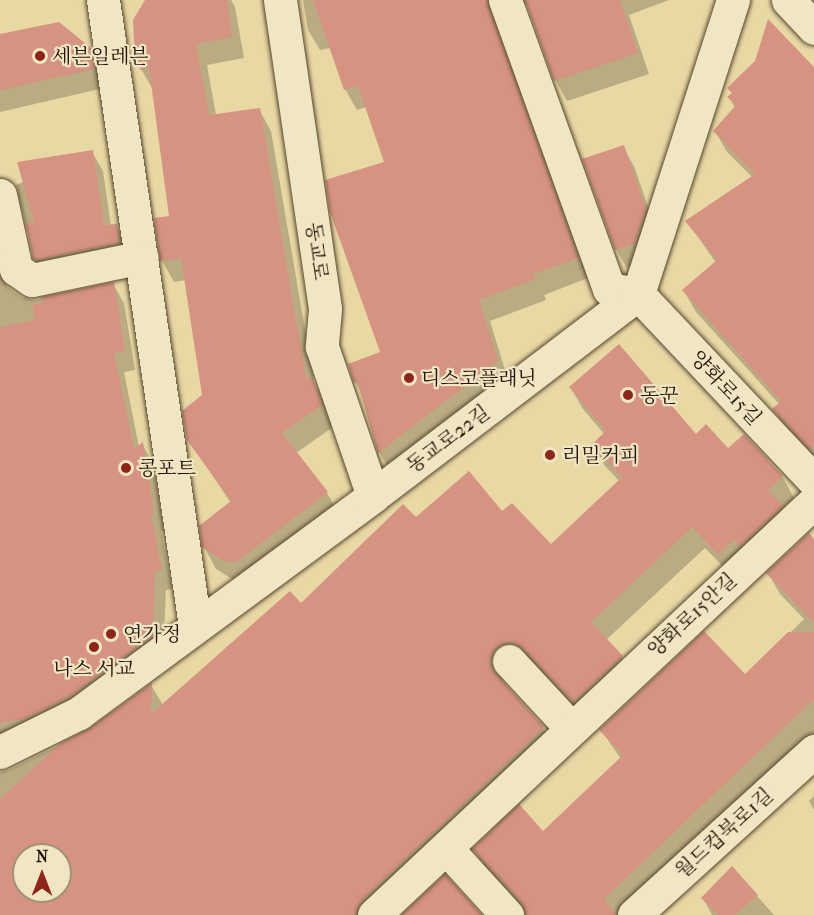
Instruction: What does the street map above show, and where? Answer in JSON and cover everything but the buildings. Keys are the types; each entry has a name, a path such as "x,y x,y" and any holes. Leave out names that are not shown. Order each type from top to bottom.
{"street":[{"path":"103,0 195,626"},
{"name":"동교로","path":"280,0 325,309 322,347 373,496"},
{"path":"505,0 609,290 638,294 734,0"},
{"path":"788,0 814,28"},
{"path":"0,195 16,269 32,280 142,258"},
{"name":"동교로22길","path":"0,752 79,713 373,496 638,294"},
{"name":"양화로15길","path":"638,294 814,481"},
{"name":"양화로15안길","path":"374,915 814,502"},
{"path":"509,661 571,728"},
{"name":"월드컵북로1길","path":"634,915 814,751"},
{"path":"446,848 507,915"}],"place":[{"name":"세븐일레븐","path":"40,56"},
{"name":"디스코플래닛","path":"409,378"},
{"name":"동꾼","path":"628,395"},
{"name":"리밀커피","path":"550,455"},
{"name":"콩포트","path":"126,468"},
{"name":"연가정","path":"111,634"},
{"name":"나스 서교","path":"94,647"}]}
